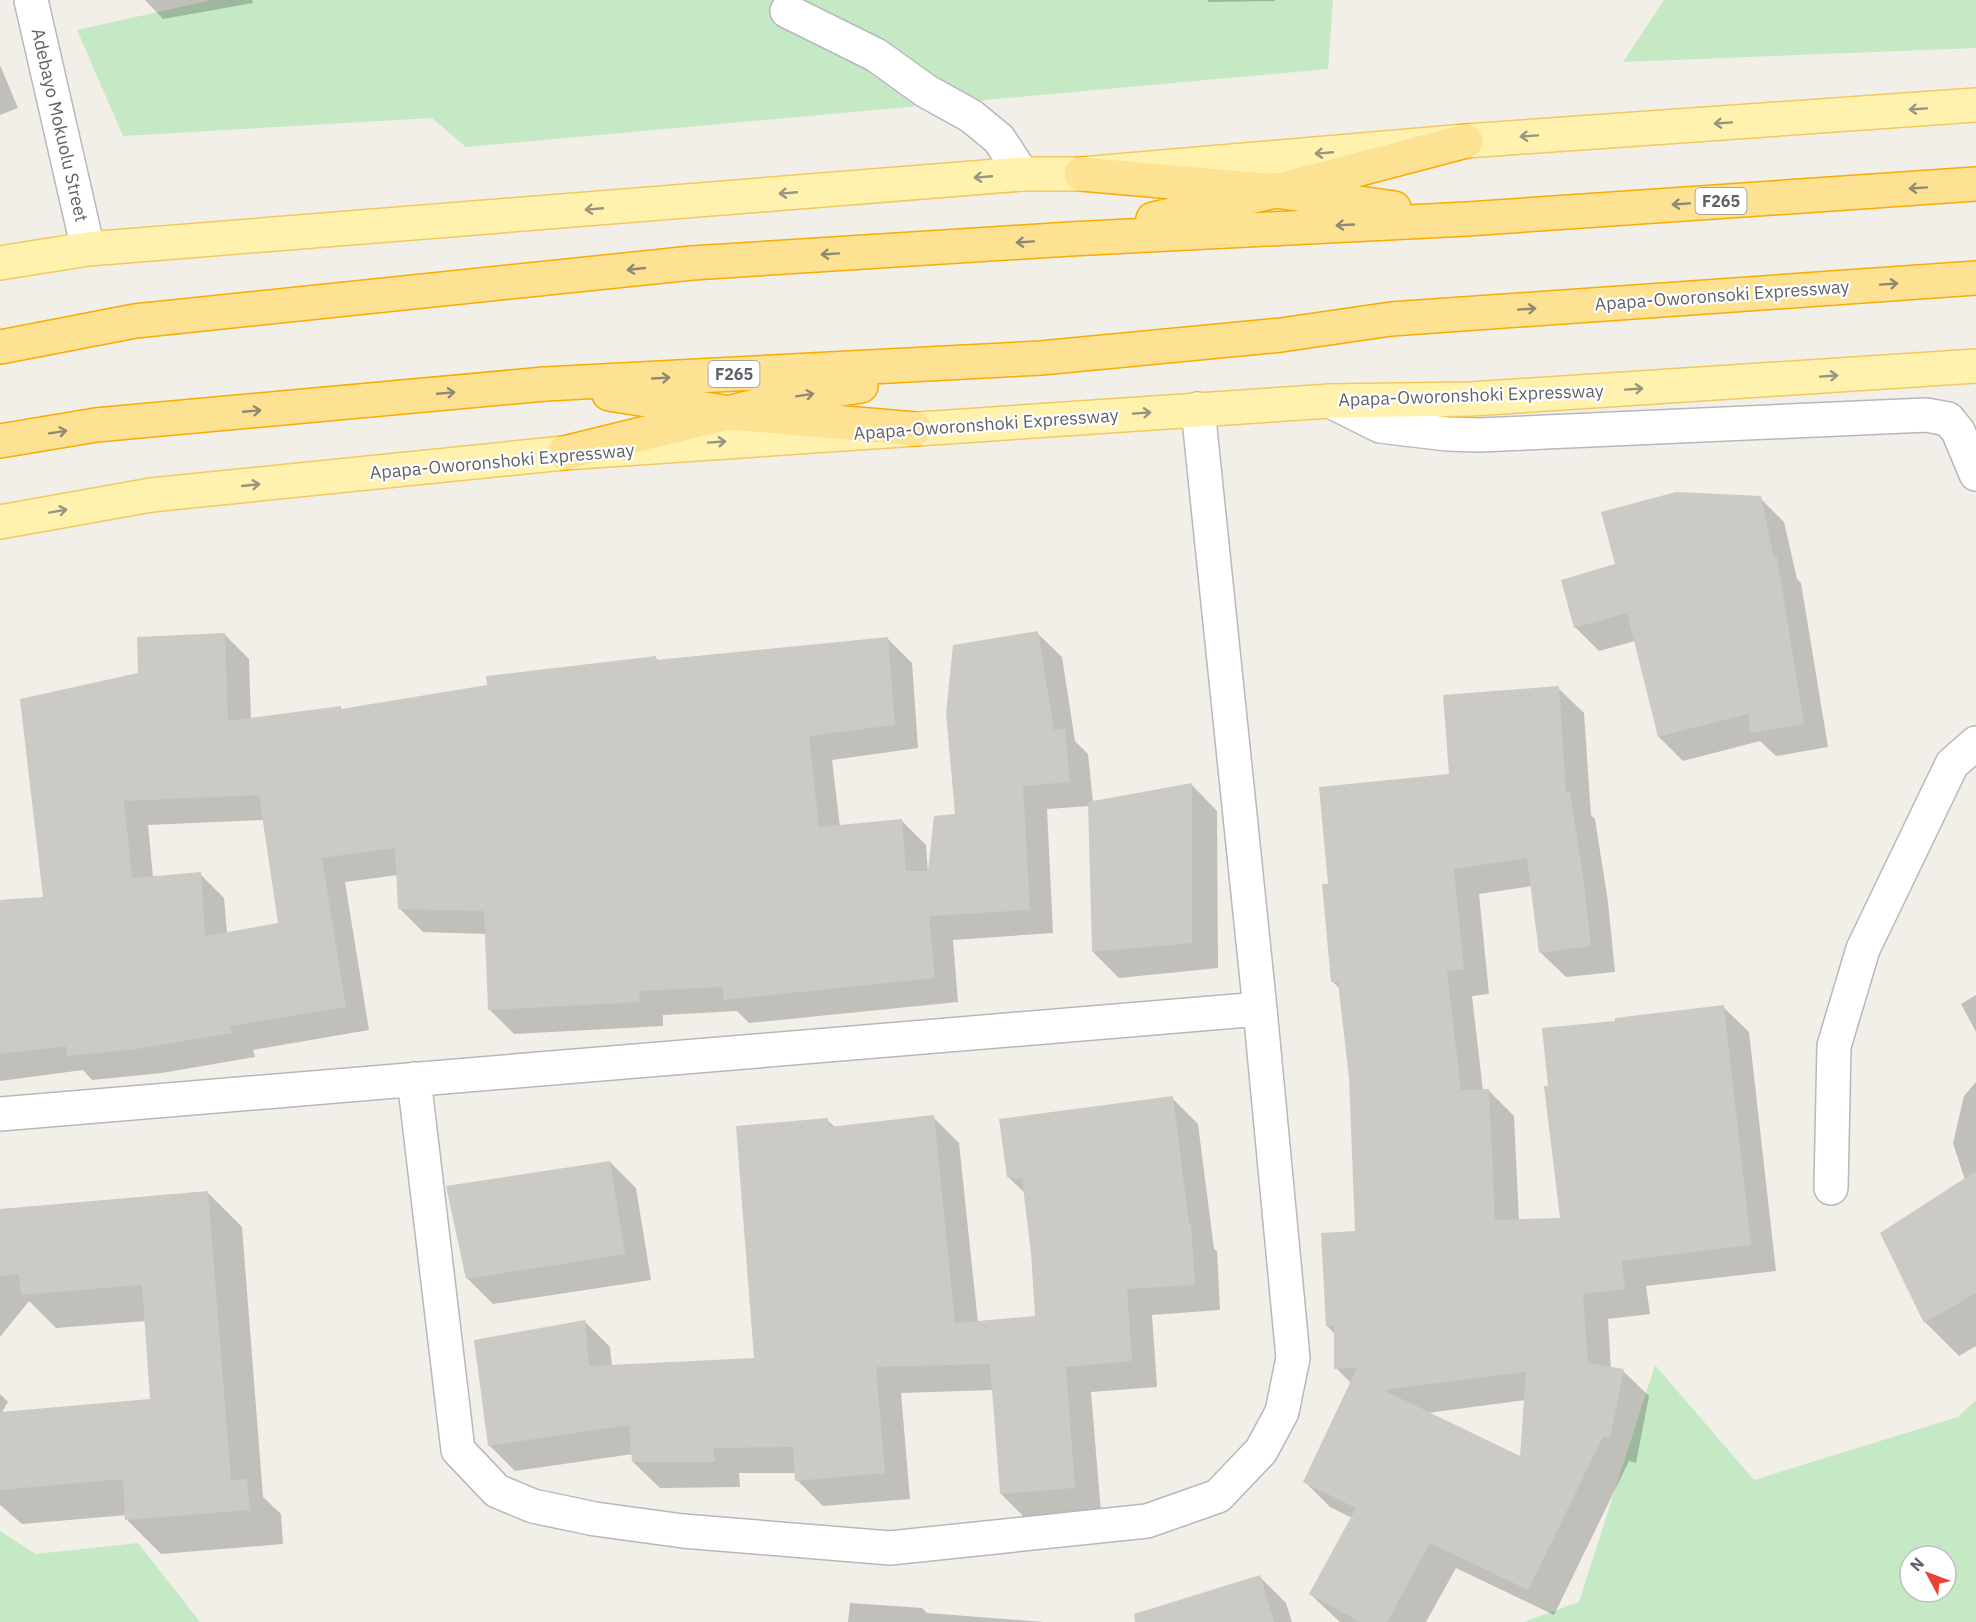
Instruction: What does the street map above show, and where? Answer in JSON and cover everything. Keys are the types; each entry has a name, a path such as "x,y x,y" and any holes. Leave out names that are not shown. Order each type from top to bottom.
{"highway":[{"path":"1070,239 1276,191 1466,141"},
{"path":"1082,174 1276,191 1467,219"},
{"name":"F265","path":"0,347 135,321 668,266 1070,239 1467,219 1976,184"},
{"name":"Apapa-Oworonsoki Expressway","path":"1041,358 1281,335 1391,319 1976,278"},
{"path":"564,453 797,396 1041,358"},
{"name":"F265","path":"0,441 96,425 545,384 1041,358"},
{"path":"545,384 730,413 915,429"}],"main road":[{"path":"0,263 88,249 1022,174 1082,174 1466,141 1976,105"},
{"name":"Apapa-Oworonshoki Expressway","path":"0,522 151,495 564,453 1330,401 1471,399 1976,366"}],"street":[{"name":"Adebayo Mokuolu Street","path":"31,0 88,249"},
{"path":"787,11 876,55 926,91 971,116 999,139 1022,174"},
{"path":"1330,401 1380,426 1446,434 1479,435 1926,415 1948,419 1958,431 1976,474"},
{"path":"414,1079 458,1450 497,1491 533,1506 595,1519 683,1531 890,1548 1147,1521 1218,1496 1261,1451 1282,1412 1293,1358 1260,1009 1198,410"},
{"path":"1831,1188 1834,1046 1863,949 1952,764 1976,743"},
{"path":"0,1114 1260,1009"}],"green space":[{"path":"212,0 1333,0 1328,69 466,147 432,118 123,136 77,30"},
{"path":"1664,0 1976,0 1976,48 1623,62"},
{"path":"1655,1365 1754,1480 1958,1417 1976,1400 1976,1622 1523,1622 1579,1602"},
{"path":"0,1531 36,1554 138,1543 200,1622 0,1622"}],"building":[{"path":"1676,492 1761,496 1774,558 1777,557 1804,724 1751,733 1748,714 1658,737 1627,613 1574,628 1561,580 1615,564 1601,512"},
{"path":"1038,631 1054,730 1065,728 1070,782 1023,786 1030,910 929,916 935,978 724,1000 722,987 639,991 640,1002 488,1010 484,911 398,909 395,848 322,858 346,1007 230,1026 232,1033 137,1049 67,1056 66,1046 0,1054 0,900 43,897 20,699 138,673 137,637 225,633 228,721 341,706 341,709 487,685 486,676 656,656 656,660 888,637 895,725 809,736 819,827 902,819 906,871 928,871 934,816 955,814 946,713 953,645","holes":["259,795 278,923 205,936 201,872 132,878 124,801"]},
{"path":"1559,686 1566,792 1570,792 1591,946 1539,953 1527,858 1454,869 1464,969 1447,971 1461,1090 1489,1089 1495,1220 1560,1218 1544,1086 1548,1086 1542,1028 1615,1021 1615,1018 1724,1005 1751,1245 1622,1261 1625,1289 1583,1294 1588,1363 1624,1369 1610,1438 1603,1437 1528,1590 1430,1543 1387,1622 1360,1622 1309,1594 1356,1508 1303,1482 1357,1368 1334,1369 1334,1326 1326,1326 1321,1233 1355,1231 1349,1078 1338,982 1331,982 1322,884 1328,884 1319,787 1449,774 1443,695","holes":["1526,1372 1520,1456 1383,1390"]},
{"path":"1192,783 1192,943 1092,952 1088,802"},
{"path":"1173,1096 1189,1224 1191,1224 1195,1285 1127,1289 1132,1361 1066,1367 1075,1488 1000,1494 990,1364 876,1367 885,1473 795,1481 793,1447 713,1448 715,1462 632,1462 629,1425 488,1446 474,1340 585,1320 589,1366 754,1358 736,1126 828,1118 829,1127 934,1115 955,1323 1035,1316 1031,1253 1022,1179 1007,1177 999,1119"},
{"path":"610,1161 625,1254 466,1279 446,1186"},
{"path":"1976,1171 1976,1293 1924,1323 1880,1233"},
{"path":"208,1191 231,1480 247,1479 250,1510 125,1520 123,1479 0,1490 0,1412 150,1399 142,1285 21,1295 19,1274 0,1276 0,1209"},
{"path":"1260,1575 1274,1622 1135,1622 1134,1614"}]}
